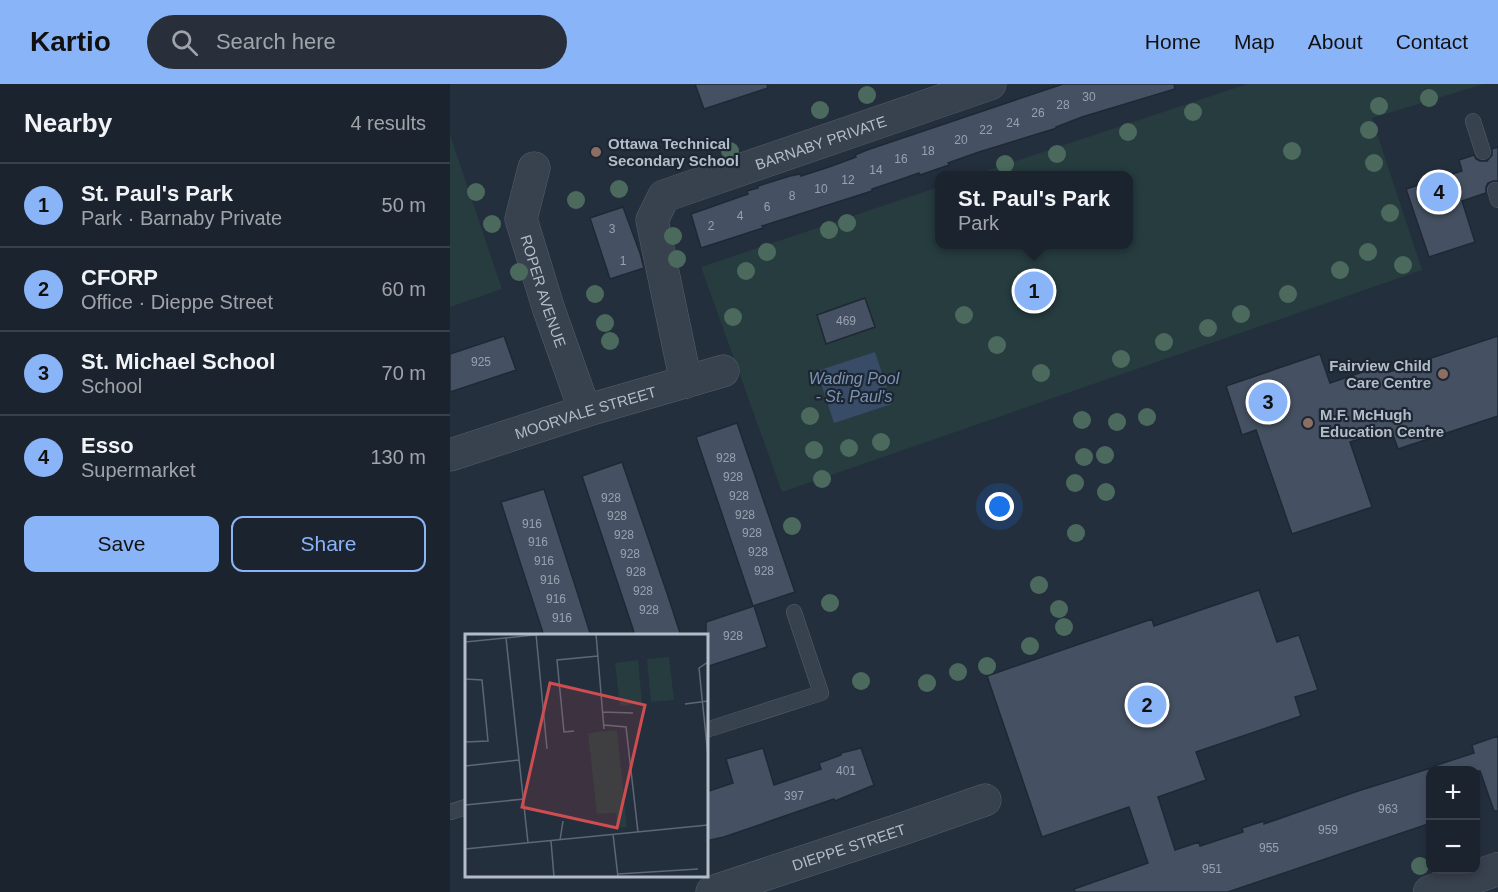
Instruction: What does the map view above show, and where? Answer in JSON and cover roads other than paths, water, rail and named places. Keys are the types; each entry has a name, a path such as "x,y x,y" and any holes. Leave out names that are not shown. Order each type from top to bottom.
{"street":[{"name":"BARNABY PRIVATE","path":"686,382 652,220 664,196 990,84"},
{"name":"ROPER AVENUE","path":"534,168 521,219 549,310 585,411"},
{"name":"MOORVALE STREET","path":"450,454 585,411 723,371"},
{"name":"DIEPPE STREET","path":"712,892 985,800"},
{"path":"1433,892 1498,869"}],"lane":[{"path":"1473,122 1483,152"},
{"path":"708,729 821,693 794,612"},
{"path":"450,813 465,807"}],"water":[{"name":"Wading Pool - St. Paul's","path":"875,352 892,404 834,423 817,371"}],"place":[{"name":"Ottawa Technical Secondary School","path":"596,152"},
{"name":"Esso","path":"1439,192"},
{"name":"St. Paul's Park","path":"1034,291"},
{"name":"Fairview Child Care Centre","path":"1443,374"},
{"name":"St. Michael School","path":"1268,402"},
{"name":"M.F. McHugh Education Centre","path":"1308,423"},
{"name":"CFORP","path":"1147,705"}]}
